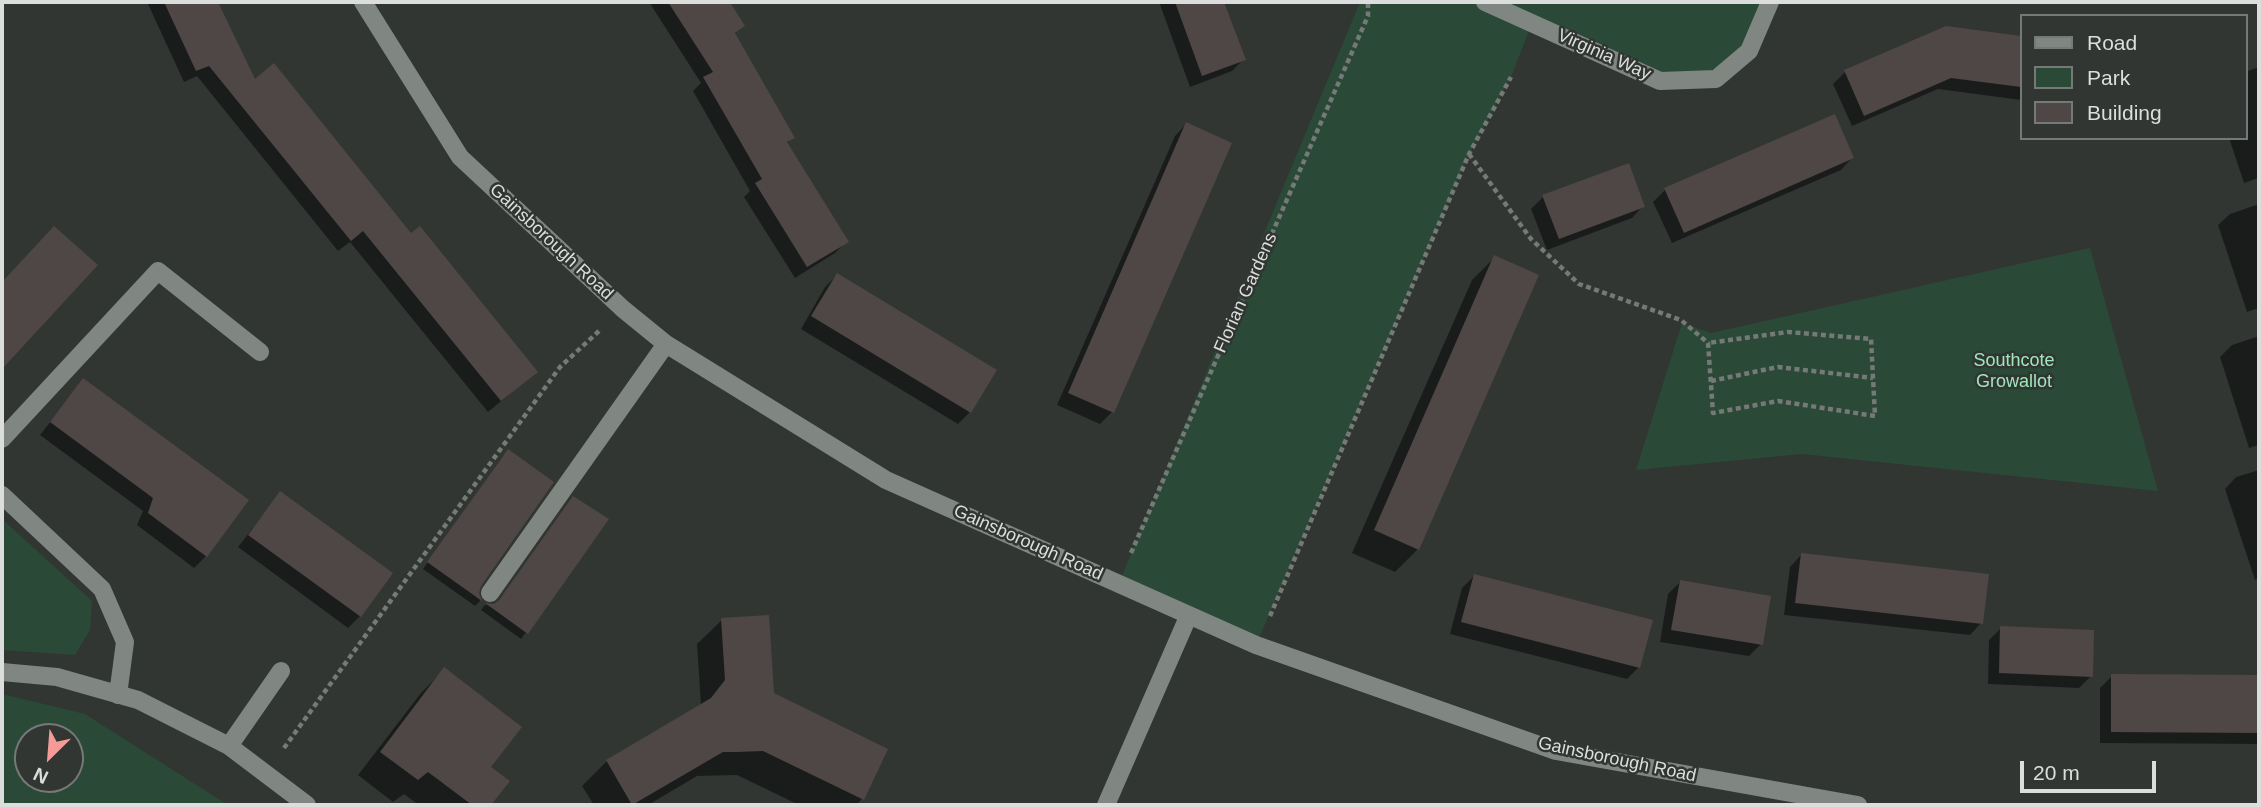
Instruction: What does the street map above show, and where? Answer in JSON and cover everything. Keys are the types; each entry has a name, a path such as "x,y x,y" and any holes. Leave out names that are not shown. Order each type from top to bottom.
{"street":[{"name":"Gainsborough Road","path":"363,2 460,157 623,309 666,344 886,480 1119,583 1188,617 1256,645 1556,751 1858,805"},
{"name":"Virginia Way","path":"1485,2 1660,81 1716,79 1749,51 1770,2"},
{"path":"2,439 158,271 260,352"},
{"path":"490,593 666,344"},
{"path":"2,495 102,589 124,642 118,695"},
{"path":"1105,805 1188,617"},
{"path":"229,746 281,671"},
{"path":"2,672 57,677 138,700 229,746 307,805"}],"path":[{"name":"Florian Gardens","path":"1119,583 1368,16 1368,2"},
{"path":"1256,645 1469,153 1511,77"},
{"path":"1469,153 1531,239 1579,284 1681,320 1708,343 1713,413 1778,401 1875,416 1871,339 1788,332 1708,343"},
{"path":"266,774 561,367 623,309"},
{"path":"1711,381 1778,367 1873,378"}],"green space":[{"path":"1360,2 1770,2 1749,51 1716,79 1660,81 1532,23 1511,77 1469,154 1256,645 1119,583"},
{"name":"Southcote Growallot","path":"2090,248 2158,491 1802,454 1636,470 1682,323 1711,333"},
{"path":"2,519 92,601 90,630 75,655 2,650"},
{"path":"2,694 85,714 228,805 2,805"}],"building":[{"path":"164,2 218,2 255,79 274,63 411,233 420,226 538,372 501,401 363,231 351,241 209,66 196,71"},
{"path":"668,2 730,2 745,26 735,33 795,138 787,142 849,242 807,267 755,183 762,179 703,77 713,72"},
{"path":"1175,2 1224,2 1246,60 1202,76"},
{"path":"1946,26 2020,36 2020,87 1951,78 1864,116 1844,70"},
{"path":"1835,114 1854,158 1684,233 1664,188"},
{"path":"1186,122 1232,143 1114,413 1068,393"},
{"path":"1629,163 1645,207 1559,239 1542,195"},
{"path":"54,226 98,265 2,369 2,282"},
{"path":"1494,255 1539,275 1419,550 1374,530"},
{"path":"837,273 997,370 971,413 811,316"},
{"path":"83,378 249,500 207,557 148,513 153,498 50,422"},
{"path":"508,449 554,482 481,586 479,593 482,601 427,562"},
{"path":"280,491 393,573 361,617 248,535"},
{"path":"573,496 609,519 528,634 485,603 494,604 499,600"},
{"path":"1801,553 1989,574 1983,624 1795,603"},
{"path":"1474,574 1653,620 1640,668 1461,622"},
{"path":"1680,580 1771,596 1763,645 1671,630"},
{"path":"769,615 774,693 888,749 864,800 763,751 723,752 632,805 606,760 711,698 725,680 721,618"},
{"path":"2000,626 2094,630 2093,677 1999,673"},
{"path":"444,667 522,727 491,767 510,781 491,805 472,805 428,772 418,780 380,752"},
{"path":"2111,674 2259,675 2259,733 2111,732"}]}
